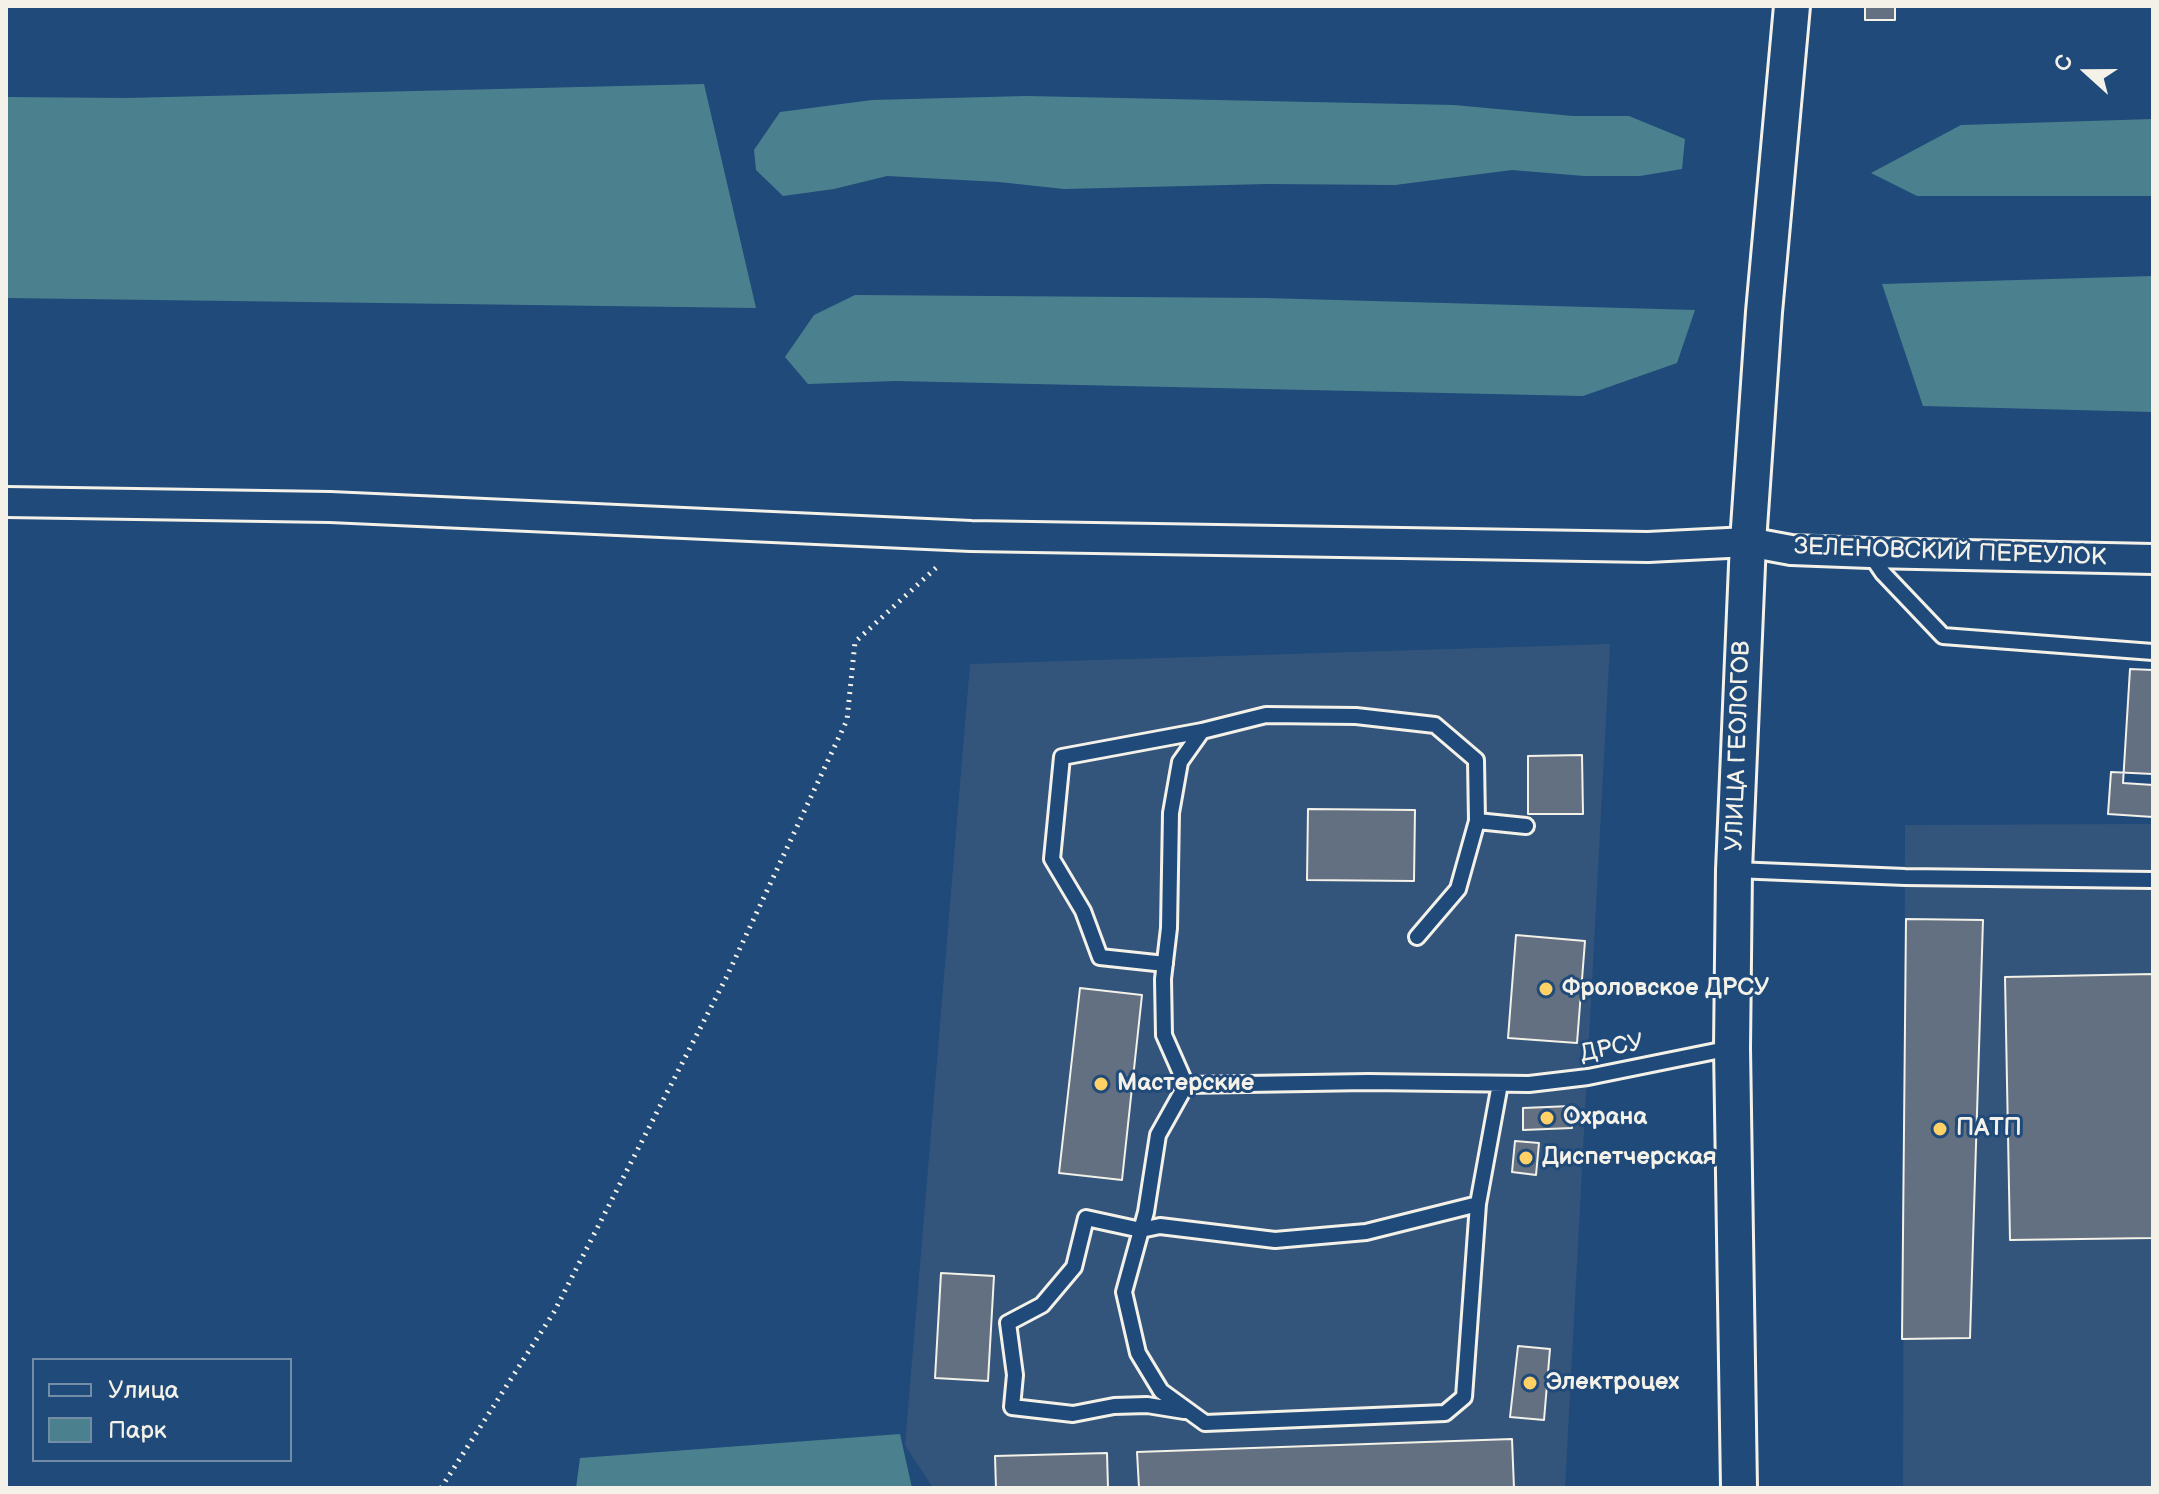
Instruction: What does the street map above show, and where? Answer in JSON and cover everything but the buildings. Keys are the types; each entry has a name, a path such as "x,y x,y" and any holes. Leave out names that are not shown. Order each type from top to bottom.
{"street":[{"name":"УЛИЦА ГЕОЛОГОВ","path":"1739,1488 1732,1048 1734,870 1748,542 1764,312 1792,6"},
{"name":"ЗЕЛЕНОВСКИЙ ПЕРЕУЛОК","path":"6,502 330,507 971,536 1648,547 1748,542 1876,563 2153,559"}],"lane":[{"path":"1876,563 1943,636 2153,652"},
{"path":"1165,964 1100,957 1083,911 1052,859 1062,757 1202,731 1266,715 1356,716 1435,725 1476,760 1477,821 1458,889 1417,937"},
{"path":"1202,731 1180,762 1171,813 1164,1035 1186,1085 1158,1135 1141,1230 1124,1292 1138,1353 1161,1391 1205,1423 1445,1413 1464,1397 1478,1204 1500,1084"},
{"path":"1477,821 1526,826"},
{"path":"1734,870 1905,877 2153,880"},
{"path":"2124,880 2153,890"},
{"name":"ДРСУ","path":"1186,1085 1368,1082 1529,1084 1588,1077 1732,1048"},
{"path":"1189,1411 1147,1405 1114,1406 1073,1414 1012,1407 1015,1375 1008,1323 1042,1305 1074,1267 1086,1218 1141,1230 1160,1226 1275,1240 1366,1232 1478,1204"}],"path":[{"path":"441,1488 554,1312 726,978 847,720 855,642 971,536"}],"shaded area":[{"name":"Фроловское ДРСУ","path":"1610,644 1565,1488 933,1488 905,1445 970,664"},
{"name":"ПАТП","path":"2153,824 2153,1488 1903,1488 1905,825"}],"green space":[{"path":"704,84 756,308 6,298 6,97 126,98"},
{"path":"1026,96 1454,105 1573,116 1629,116 1685,139 1682,169 1640,176 1584,176 1512,170 1395,185 1267,184 1064,189 887,176 834,189 783,196 756,170 754,150 780,112 872,100"},
{"path":"2153,119 2153,196 1917,196 1871,173 1961,125"},
{"path":"2153,276 2153,412 1923,406 1882,284"},
{"path":"855,295 1265,298 1695,310 1677,363 1583,396 896,381 808,384 785,357 814,315"},
{"path":"900,1434 912,1488 576,1488 580,1458"}],"place":[{"name":"Фроловское ДРСУ","path":"1546,989"},
{"name":"Мастерские","path":"1101,1084"},
{"name":"Охрана","path":"1547,1118"},
{"name":"ПАТП","path":"1940,1129"},
{"name":"Диспетчерская","path":"1526,1158"},
{"name":"Электроцех","path":"1530,1383"}]}
